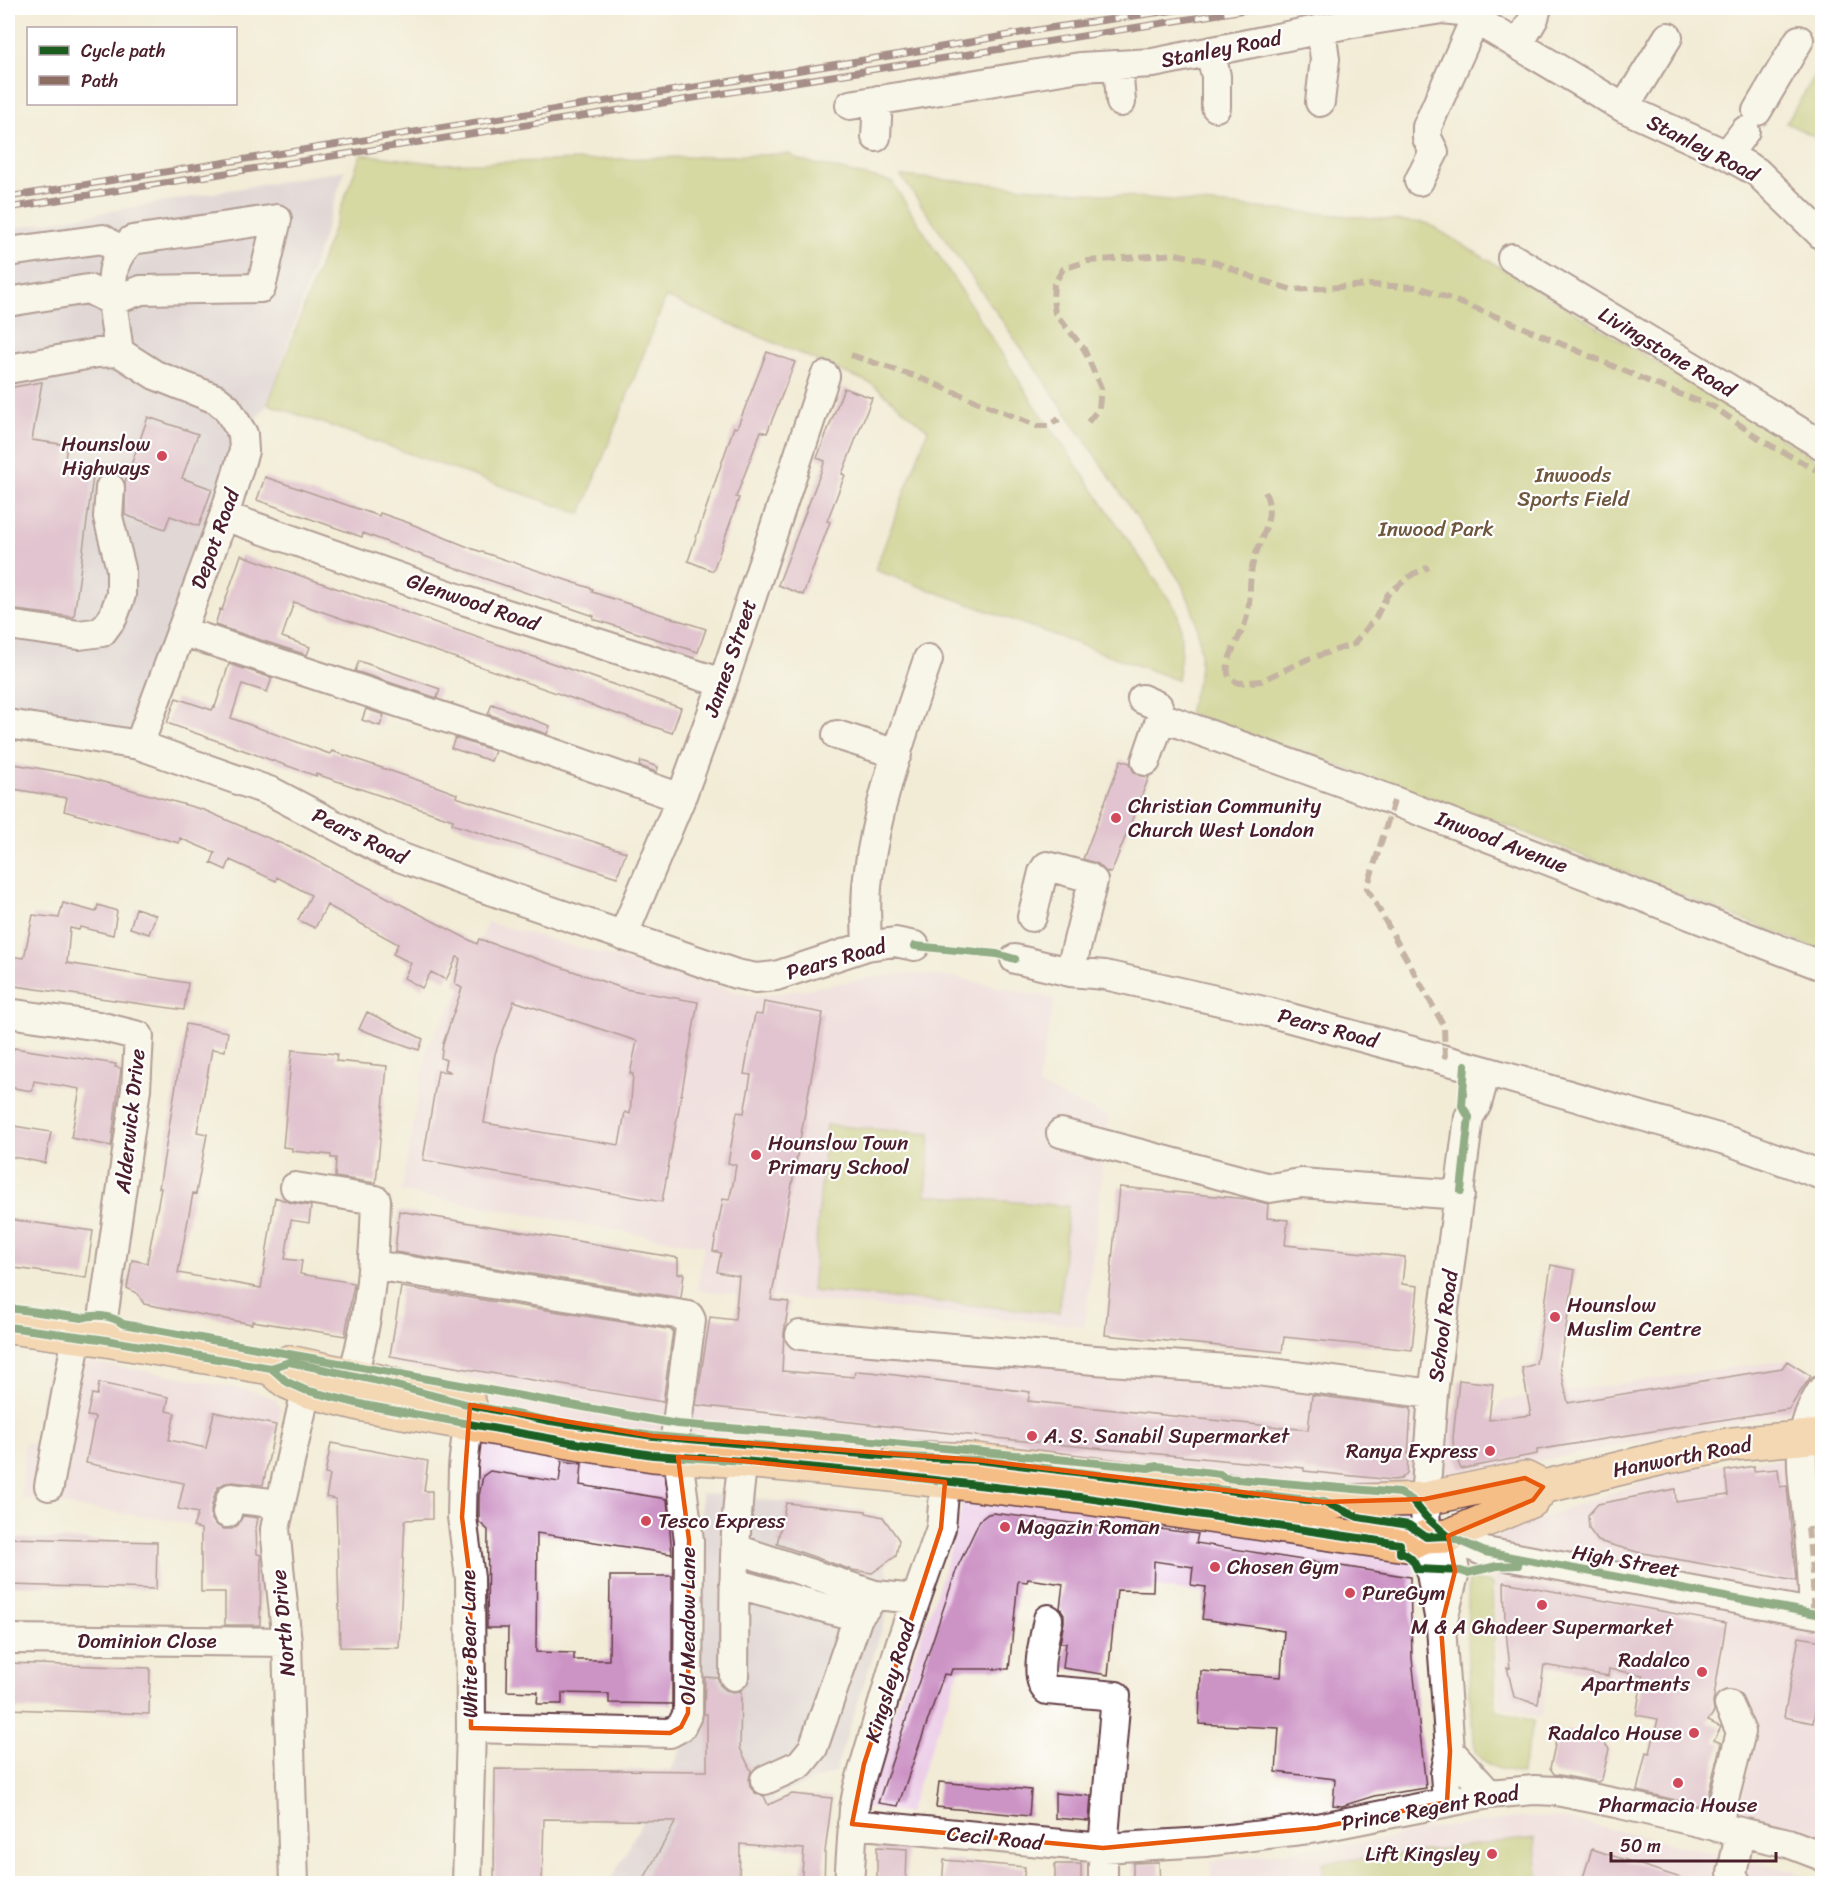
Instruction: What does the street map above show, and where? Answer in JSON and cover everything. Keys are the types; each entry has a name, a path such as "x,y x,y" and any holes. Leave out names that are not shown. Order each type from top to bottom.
{"main road":[{"path":"8,1327 271,1368 289,1362 308,1378 348,1388 390,1411 468,1414 591,1446 677,1448 945,1470 1080,1497 1406,1545 1437,1536"},
{"name":"Hanworth Road","path":"1437,1536 1533,1500 1543,1487 1667,1457 1733,1444 1813,1437"},
{"path":"945,1470 977,1460 1324,1502 1425,1499"},
{"name":"Hanworth Road","path":"1425,1499 1525,1478 1543,1487"},
{"path":"1324,1502 1358,1517 1409,1525 1437,1536"}],"street":[{"path":"1518,45 1534,18 1537,8"},
{"name":"Stanley Road","path":"850,105 1097,65 1153,63 1321,29 1442,9 1461,11 1624,108 1727,155 1757,172 1822,235"},
{"path":"1419,181 1434,152 1427,138 1427,127 1474,19"},
{"path":"1320,102 1325,59 1321,29"},
{"path":"1624,108 1668,37"},
{"path":"1727,155 1751,121 1799,40"},
{"path":"1210,52 1216,76 1216,107"},
{"path":"1118,65 1121,102"},
{"path":"876,137 878,100"},
{"path":"8,303 88,289 112,301 141,290 261,288 277,219 132,240 120,251 112,272 112,301 119,352 97,352 8,369"},
{"path":"8,252 103,239 120,251"},
{"name":"Livingstone Road","path":"1512,258 1822,445"},
{"name":"Depot Road","path":"119,352 155,375 216,399 236,420 243,434 244,451 224,516 139,745"},
{"name":"James Street","path":"623,936 681,798 723,683 825,376"},
{"path":"8,625 78,635 102,632 113,617 121,595 121,569 108,517 110,489"},
{"name":"Glenwood Road","path":"224,516 466,601 723,683"},
{"path":"181,631 543,750 681,798"},
{"path":"867,946 866,903 874,842 897,754 928,659"},
{"name":"Inwood Avenue","path":"1146,761 1161,714 1395,801 1822,966"},
{"name":"Pears Road","path":"8,724 139,745 272,792 386,852 736,974 756,978 793,972 867,946 895,942 915,946"},
{"path":"837,735 897,754"},
{"path":"1032,916 1043,872 1047,866 1088,877 1093,881 1070,972"},
{"name":"Pears Road","path":"1015,959 1070,972 1105,975 1268,1012 1486,1071 1732,1142 1822,1175"},
{"name":"Alderwick Drive","path":"8,1013 99,1026 140,1036 136,1089 88,1338"},
{"name":"School Road","path":"1447,1802 1445,1774 1450,1750 1441,1627 1430,1568 1437,1536 1425,1499 1433,1394 1469,1117 1477,1104 1486,1071"},
{"path":"1061,1133 1270,1188 1301,1183 1460,1195"},
{"path":"295,1187 376,1200 375,1257 363,1335 348,1388"},
{"name":"Old Meadow Lane","path":"387,1267 689,1316 691,1320 677,1448 688,1540 688,1713 681,1727 670,1733 471,1728"},
{"path":"800,1335 1257,1371 1433,1394"},
{"path":"49,1486 88,1338"},
{"name":"North Drive","path":"294,1884 287,1642 275,1529 308,1378"},
{"path":"1818,1614 1801,1458 1813,1437 1806,1419 1822,1390"},
{"name":"White Bear Lane","path":"467,1884 471,1728 470,1578 462,1517 463,1467 468,1414"},
{"path":"734,1676 737,1496 744,1453"},
{"name":"Kingsley Road","path":"849,1884 852,1824 858,1788 916,1599 941,1528 945,1470"},
{"path":"227,1513 231,1498 279,1504"},
{"name":"High Street","path":"1437,1536 1485,1552 1818,1614"},
{"path":"736,1549 875,1595 916,1599"},
{"path":"734,1583 858,1617"},
{"path":"765,1780 800,1764 813,1748 858,1617 875,1595"},
{"path":"1048,1619 1039,1675 1042,1686 1047,1690 1116,1696 1103,1848 1103,1884"},
{"name":"Dominion Close","path":"8,1639 287,1642"},
{"path":"1725,1876 1728,1830 1741,1732 1729,1706"},
{"path":"1450,1750 1489,1794"},
{"name":"Prince Regent Road","path":"1103,1848 1205,1842 1317,1828 1489,1794 1534,1790 1557,1791 1788,1843 1822,1855"},
{"name":"Cecil Road","path":"852,1824 1103,1848"}],"highlighted area":[{"path":"470,1405 653,1436 977,1460 1324,1502 1425,1499 1525,1478 1543,1487 1533,1500 1448,1536 1455,1571 1441,1627 1450,1751 1447,1802 1317,1828 1103,1848 852,1824 864,1764 941,1528 945,1482 743,1461 678,1457 689,1540 688,1713 681,1727 670,1733 471,1728 470,1578 462,1517"}],"shaded area":[{"path":"345,170 268,404 243,434 139,745 8,724 8,229"},
{"name":"Hounslow Town Primary School","path":"487,922 756,997 903,973 958,978 1055,999 1038,1085 1108,1117 1085,1326 697,1290 704,1246 401,1192 427,1046 467,979"},
{"path":"388,1315 679,1360 686,1326 1417,1399 1417,1409 1492,1417 1502,1401 1792,1359 1817,1377 1787,1413 1519,1465 1409,1479 1417,1627 998,1562 908,1813 861,1807 941,1580 960,1516 966,1457 690,1434 684,1535 473,1494 496,1382 390,1365 385,1356"},
{"path":"48,1356 171,1375 255,1392 275,1399 281,1409 256,1528 257,1545 175,1521 21,1499 25,1443 35,1443"},
{"path":"1822,1455 1822,1838 1737,1816 1749,1764 1748,1724 1736,1701 1550,1667 1541,1718 1500,1706 1494,1579 1467,1573 1490,1539 1546,1516 1671,1472 1693,1467"},
{"path":"701,1493 866,1511 864,1525 899,1540 896,1556 885,1564 891,1584 888,1611 835,1772 775,1796 740,1852 739,1883 609,1884 697,1720"},
{"name":"Lift Kingsley","path":"1557,1817 1793,1871 1815,1883 1213,1884 1210,1861 1380,1840 1420,1830 1519,1818"}],"green space":[{"path":"1822,64 1822,140 1786,123"},
{"path":"361,154 441,164 790,154 799,160 892,182 1032,401 1177,611 1181,646 1177,680 875,570 928,430 872,384 666,297 581,514 268,404"},
{"name":"Inwood Park","path":"901,176 1427,223 1822,463 1822,951 1506,825 1188,713 1199,675 1200,652 1195,620 1180,581"},
{"path":"826,1125 930,1134 926,1195 1068,1206 1059,1313 812,1291"},
{"path":"1469,1579 1492,1583 1496,1710 1534,1721 1521,1774 1491,1765 1481,1758 1475,1747 1469,1689"},
{"path":"1534,1838 1539,1883 1325,1883 1322,1863"}],"building":[{"path":"767,352 795,362 767,433 761,431 736,497 739,498 713,571 688,561 734,427 737,428"},
{"path":"42,382 32,440 67,445 64,466 94,469 74,617 8,609 8,388"},
{"path":"844,388 872,398 842,474 845,475 827,521 830,522 803,595 778,585 825,461 817,458"},
{"name":"Hounslow Highways","path":"148,417 198,434 182,478 212,489 199,526 170,516 165,529 125,515 125,482"},
{"path":"265,477 379,516 380,513 473,549 593,589 592,592 706,629 698,652 593,619 594,616 363,533 362,537 257,500"},
{"path":"241,555 681,708 672,733 294,602 282,637 310,647 307,655 215,625"},
{"path":"359,661 440,689 437,698 355,671"},
{"path":"229,664 272,678 267,692 242,684 231,718 330,754 332,751 438,787 457,794 456,797 626,852 617,877 452,824 453,820 316,774 316,776 167,723 176,698 212,710"},
{"path":"492,704 550,726 547,734 488,714"},
{"path":"366,709 384,715 380,726 362,720"},
{"path":"455,738 495,751 491,761 451,748"},
{"name":"Christian Community Church West London","path":"1121,760 1130,763 1133,771 1140,776 1149,777 1111,873 1098,864 1083,859"},
{"path":"641,761 658,767 657,772 639,766"},
{"path":"8,763 78,775 204,810 296,850 477,944 479,939 625,989 698,1002 662,1202 423,1160 438,1071 451,1072 444,1069 446,1060 441,1058 443,1044 462,988 455,984 460,958 457,957 446,980 431,972 422,988 404,978 411,963 393,954 398,944 327,905 315,928 298,920 311,895 277,877 276,881 230,860 226,870 211,863 215,853 180,838 179,843 64,811 67,798 8,788","holes":["514,1001 637,1041 630,1074 633,1074 630,1114 625,1112 619,1145 484,1123 495,1054"]},
{"path":"63,903 96,912 98,905 117,911 113,935 80,927 79,930 70,928 67,963 188,983 184,1010 8,985 8,956 24,958 33,915 59,918"},
{"path":"136,908 156,915 149,934 130,928"},
{"path":"764,1002 823,1013 771,1300 789,1302 784,1333 782,1371 854,1377 855,1371 871,1372 1030,1392 1028,1401 1308,1430 1312,1395 1411,1408 1407,1473 1401,1479 1393,1480 1304,1471 1304,1468 1023,1441 696,1405 710,1317 735,1320 739,1276 717,1272 721,1253 713,1251 723,1199 729,1200 733,1184 736,1165 728,1163 737,1112 744,1113 748,1092 751,1075 744,1074 755,1014 762,1015"},
{"path":"367,1012 423,1039 419,1050 359,1029"},
{"path":"186,1024 228,1032 225,1051 212,1049 197,1132 207,1134 178,1273 261,1288 275,1197 311,1206 309,1223 291,1220 285,1259 302,1261 300,1274 354,1283 345,1336 252,1321 252,1324 144,1304 138,1294 127,1288 132,1260 147,1263"},
{"path":"14,1048 116,1064 115,1067 121,1068 111,1146 71,1138 80,1089 34,1081 32,1091 8,1087 8,1050 13,1051"},
{"path":"292,1050 337,1054 336,1061 387,1066 376,1183 335,1177 336,1158 331,1158 331,1155 292,1151 292,1148 283,1147"},
{"path":"8,1125 51,1132 45,1163 8,1156"},
{"path":"1119,1187 1248,1199 1268,1204 1267,1218 1288,1220 1285,1245 1405,1257 1402,1284 1418,1286 1412,1350 1284,1337 1282,1352 1105,1335"},
{"path":"399,1211 678,1258 678,1274 684,1273 681,1298 395,1252"},
{"path":"8,1219 93,1231 86,1278 8,1267"},
{"path":"1551,1265 1575,1270 1560,1366 1568,1403 1782,1368 1787,1361 1811,1376 1789,1409 1537,1450 1537,1454 1461,1469 1454,1452 1453,1438 1459,1380 1493,1384 1489,1420 1531,1415 1522,1368 1536,1364"},
{"path":"401,1287 673,1330 663,1402 390,1356"},
{"path":"99,1383 169,1397 166,1411 175,1413 169,1440 206,1448 214,1412 276,1425 263,1485 225,1483 218,1487 211,1509 211,1518 223,1529 232,1529 238,1525 243,1516 258,1518 257,1554 261,1555 260,1625 225,1625 225,1592 201,1592 201,1529 193,1527 198,1513 178,1509 184,1483 86,1463 95,1417 87,1416 92,1394 97,1395"},
{"path":"331,1443 428,1461 424,1491 432,1491 432,1519 405,1520 399,1648 340,1647 336,1499 326,1497 330,1475 325,1474"},
{"path":"562,1461 582,1464 580,1485 667,1499 672,1554 537,1533 536,1652 574,1653 574,1660 609,1660 610,1576 672,1576 672,1704 609,1703 609,1694 562,1693 562,1704 537,1704 538,1692 507,1691 508,1628 487,1628 488,1530 479,1522 479,1496 483,1476 490,1471 559,1482"},
{"path":"1754,1466 1754,1471 1778,1469 1780,1487 1787,1486 1796,1581 1637,1552 1598,1541 1589,1529 1588,1515 1598,1504 1675,1489 1676,1502 1728,1495 1725,1471"},
{"path":"786,1503 866,1511 866,1513 883,1517 899,1540 896,1556 872,1573 852,1570 777,1544"},
{"path":"993,1513 1158,1534 1159,1529 1198,1534 1196,1543 1410,1577 1412,1658 1426,1788 1374,1796 1342,1806 1333,1805 1335,1779 1276,1772 1279,1728 1199,1724 1201,1671 1281,1677 1284,1631 1202,1619 1206,1587 1191,1585 1193,1567 1154,1561 1153,1591 1117,1590 1108,1675 1063,1668 1066,1643 1060,1643 1064,1614 1060,1608 1063,1584 1028,1579 1027,1582 1018,1581 1009,1669 952,1669 950,1675 944,1674 898,1806 878,1803 957,1568 980,1520"},
{"path":"10,1538 157,1542 156,1589 9,1585"},
{"path":"1504,1582 1726,1623 1713,1703 1714,1712 1708,1721 1721,1727 1714,1740 1721,1743 1705,1807 1637,1791 1646,1752 1650,1753 1658,1719 1636,1715 1643,1675 1609,1669 1608,1676 1544,1665 1538,1704 1514,1697 1507,1667 1510,1668 1505,1623"},
{"path":"1799,1637 1822,1641 1822,1675 1813,1723 1784,1717"},
{"path":"8,1663 150,1668 149,1714 8,1709"},
{"path":"705,1677 718,1678 720,1685 726,1690 741,1691 740,1748 751,1771 750,1787 755,1793 764,1796 768,1805 792,1794 832,1798 825,1852 824,1884 801,1884 804,1849 740,1844 739,1884 641,1884 676,1821 544,1819 542,1884 494,1884 495,1769 707,1771"},
{"path":"1567,1731 1601,1739 1609,1749 1602,1779 1598,1782 1554,1774 1550,1768 1557,1736"},
{"path":"939,1782 1031,1790 1029,1816 936,1807"},
{"path":"1055,1793 1091,1796 1089,1821 1055,1818"},
{"path":"877,1847 907,1849 906,1884 877,1884"},
{"path":"1592,1849 1687,1880 1687,1884 1581,1884"},
{"path":"944,1860 1025,1867 1023,1884 942,1884"},
{"path":"1159,1862 1160,1884 1133,1884 1133,1863"},
{"path":"1055,1864 1081,1864 1081,1884 1055,1884"}],"railway":[{"path":"8,197 895,55 1049,28 1191,8"},
{"path":"8,208 1257,8"}],"marked path":[{"path":"1088,422 1099,408 1101,388 1084,349 1055,313 1054,284 1063,269 1088,261 1176,254 1217,263 1293,290 1369,285 1419,287 1508,321 1714,407 1766,443 1822,473"},
{"path":"851,355 920,378 1037,426 1049,426 1059,419"},
{"path":"1265,492 1268,501 1268,519 1253,563 1247,615 1229,658 1230,679 1239,683 1261,681 1308,659 1354,644 1375,619 1388,594 1413,574 1429,567"},
{"path":"1394,801 1367,888 1444,1026 1445,1060"},
{"path":"1808,1527 1813,1613"}],"cycle path":[{"path":"915,946 997,954 1015,959"},
{"path":"1461,1191 1469,1117 1462,1106 1465,1065"},
{"path":"8,1308 82,1318 103,1316 123,1324 677,1424 782,1432 1148,1468 1157,1466 1220,1474 1225,1478 1400,1493 1412,1500 1426,1517 1448,1536"},
{"path":"8,1327 100,1339 271,1368 289,1362 374,1380 470,1405 550,1421 653,1436 884,1456 977,1460 1324,1502 1358,1517 1409,1525 1426,1537 1448,1536 1485,1552 1822,1615"},
{"path":"271,1368 287,1382 305,1390 364,1405 581,1444 653,1455 883,1474 1080,1497 1400,1544 1400,1553 1411,1558 1417,1569 1467,1573 1497,1566 1518,1565"}],"place":[{"name":"Hounslow Highways","path":"162,456"},
{"name":"Christian Community Church West London","path":"1116,818"},
{"name":"Hounslow Town Primary School","path":"756,1155"},
{"name":"Hounslow Muslim Centre","path":"1555,1317"},
{"name":"A. S. Sanabil Supermarket","path":"1032,1436"},
{"name":"Ranya Express","path":"1490,1451"},
{"name":"Tesco Express","path":"646,1521"},
{"name":"Magazin Roman","path":"1005,1527"},
{"name":"Chosen Gym","path":"1215,1567"},
{"name":"PureGym","path":"1350,1593"},
{"name":"M & A Ghadeer Supermarket","path":"1542,1605"},
{"name":"Radalco Apartments","path":"1702,1672"},
{"name":"Radalco House","path":"1694,1733"},
{"name":"Pharmacia House","path":"1678,1783"},
{"name":"Lift Kingsley","path":"1492,1854"}],"park label":[{"name":"Inwoods Sports Field","path":"1573,487"}]}
